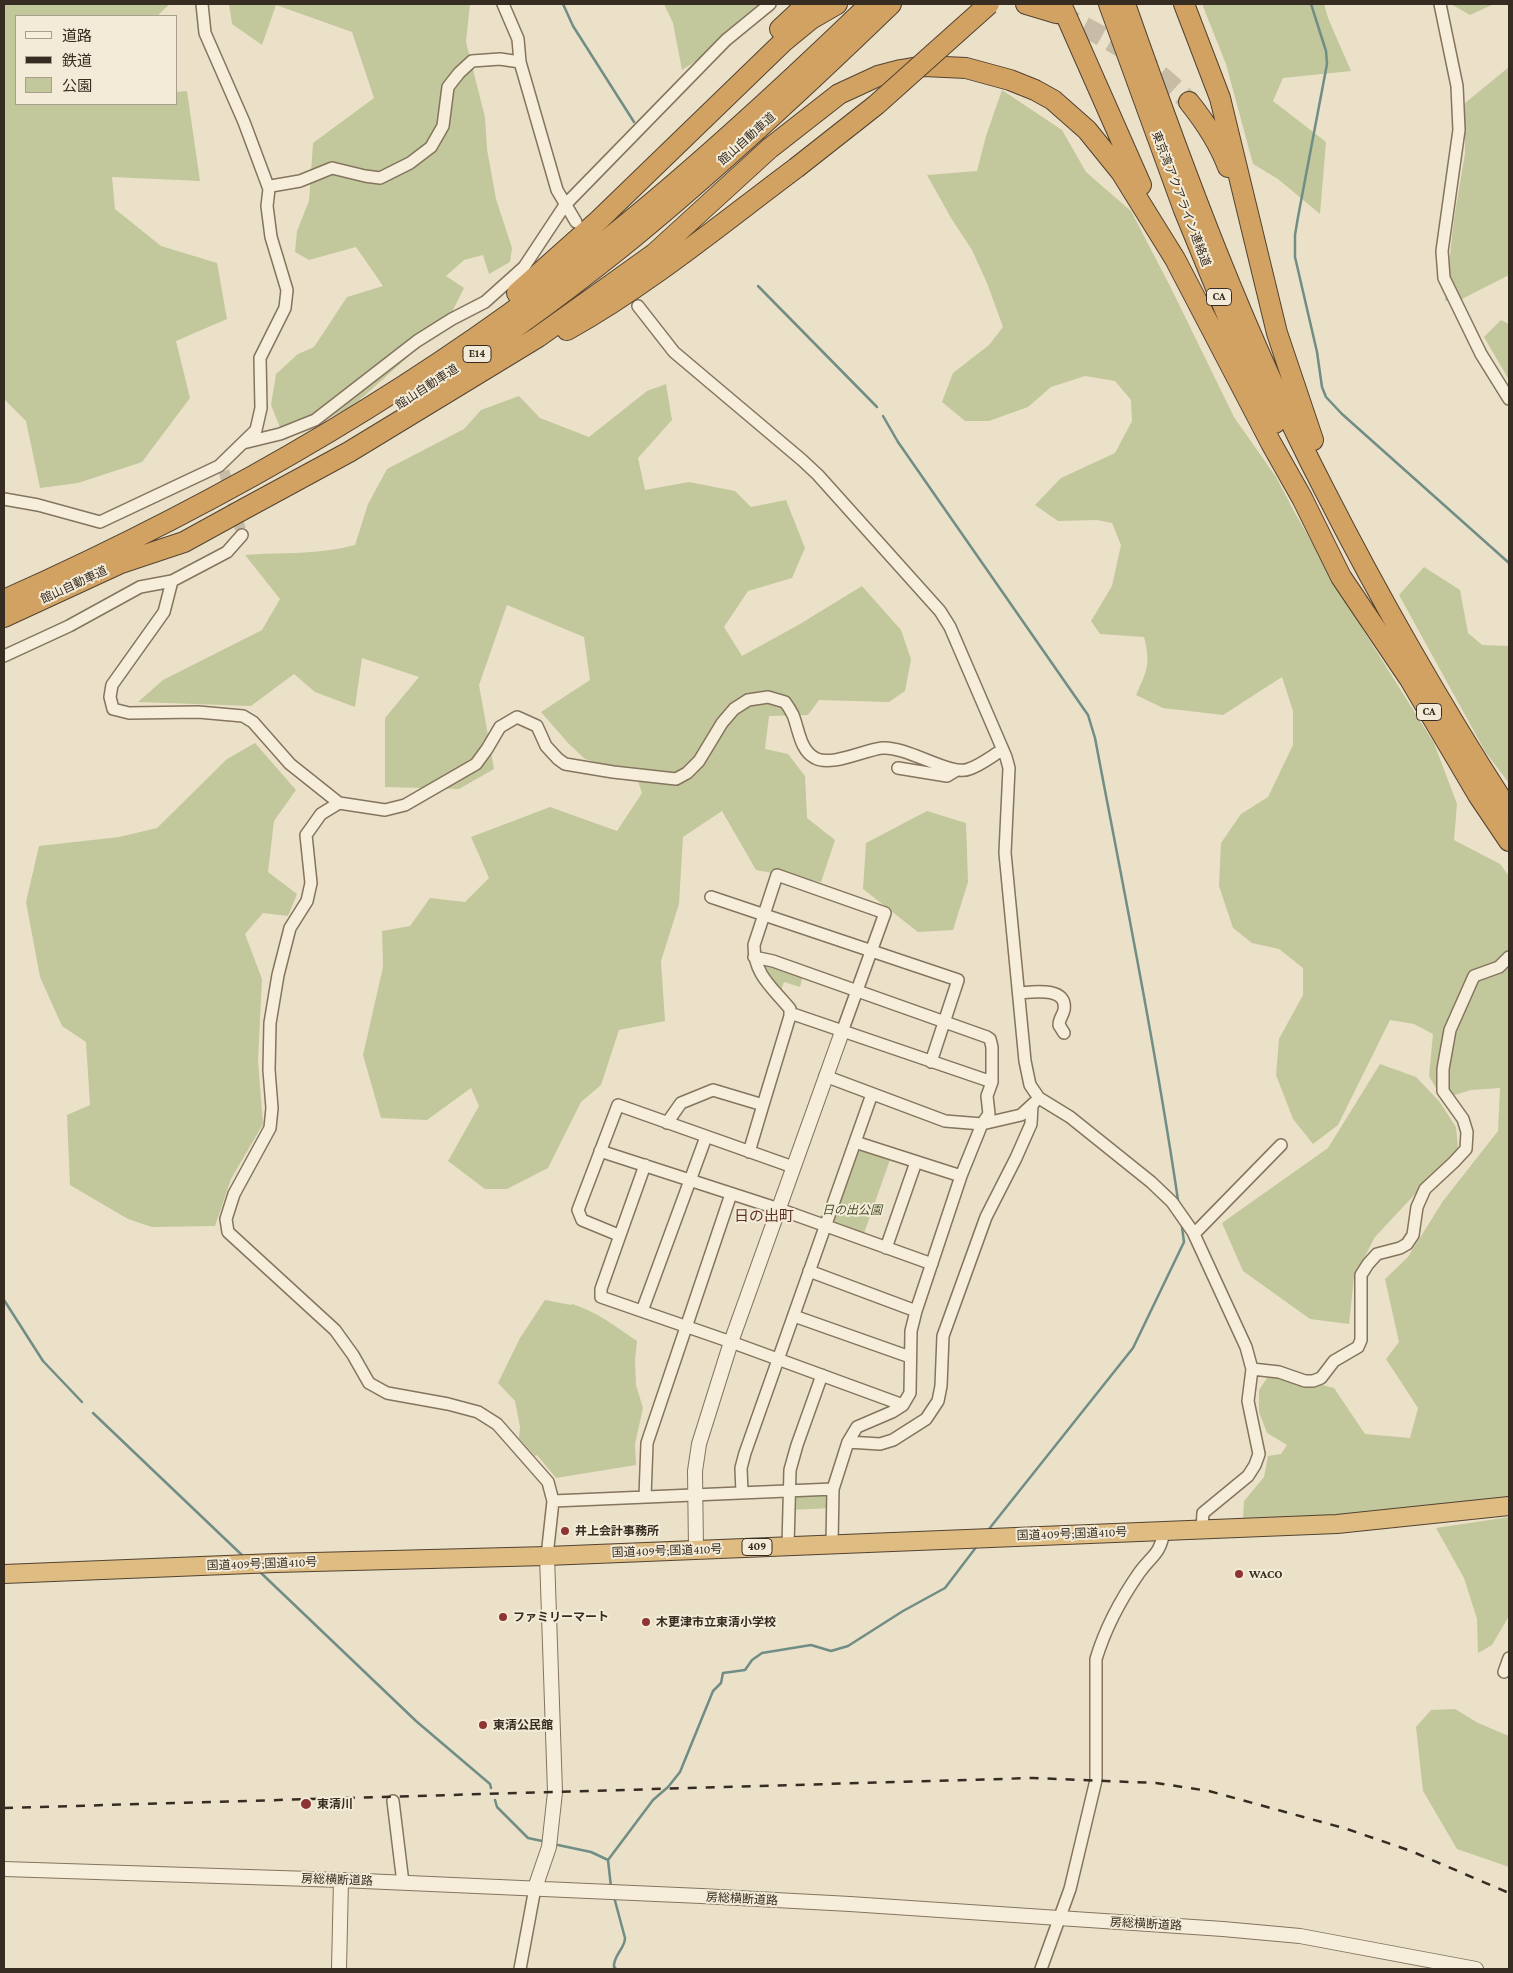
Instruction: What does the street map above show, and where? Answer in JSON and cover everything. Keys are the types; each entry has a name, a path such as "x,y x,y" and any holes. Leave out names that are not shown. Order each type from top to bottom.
{"highway":[{"path":"684,140 697,119 755,54 807,4"},
{"path":"443,359 489,316 599,220 784,42 811,20 837,4"},
{"name":"館山自動車道","path":"4,600 114,549 234,487 350,420 443,359 552,281 616,232 720,144 870,4"},
{"name":"館山自動車道","path":"4,617 121,563 241,501 350,437 452,372 618,250 723,161 891,4"},
{"path":"436,398 541,345 605,309 656,274 876,105 989,4"},
{"path":"1026,4 1058,8 1135,175 1166,233 1175,259"},
{"name":"東京湾アクアライン連絡道","path":"1110,4 1184,210 1234,332 1273,420 1361,576"},
{"name":"東京湾アクアライン連絡道","path":"1125,4 1197,204 1248,325 1324,490 1361,576"},
{"path":"1184,4 1220,98 1277,333 1307,426 1332,482 1399,618 1416,676"},
{"path":"121,563 184,542 350,452 538,337 654,254 770,148 839,94 878,76 901,70 924,66 966,68 1010,80 1035,90 1052,100 1087,130 1120,172 1175,259 1271,443 1302,498 1341,577 1416,676"},
{"path":"1189,102 1202,118 1222,150 1254,236"},
{"name":"CA","path":"1361,576 1478,795 1509,841"},
{"name":"CA","path":"1416,676 1509,810"},
{"name":"国道409号;国道410号","path":"4,1574 275,1563 547,1556 1337,1524 1509,1506"}],"street":[{"path":"4,499 38,505 100,522 222,469 241,444 256,430 261,408 260,358 285,308 287,290 271,237 267,206 269,189 244,122 205,33 202,4"},
{"path":"503,4 518,39 520,62 557,190 576,222"},
{"path":"241,444 280,434 315,420 417,341 484,302 524,267 565,204 726,40 770,4"},
{"path":"1440,4 1457,86 1459,130 1442,251 1444,278 1481,354 1509,399"},
{"path":"269,189 271,186 300,181 332,168 380,178 410,163 431,147 443,126 448,87 472,61 500,59 520,62"},
{"path":"638,306 674,352 818,475 931,600 950,627 1006,757 1008,768 1005,853 1027,1075 1036,1101 1031,1124 986,1217 943,1336 941,1386 938,1400 926,1419 894,1440 880,1444 848,1442"},
{"path":"4,656 69,626 140,587 172,581 226,552 242,535"},
{"path":"172,581 164,612 112,686 110,697 113,709 129,713 198,712 243,716 253,722 290,764 339,803 385,810 406,805 476,764 500,727 517,717 537,726 546,746 565,764 676,779 699,761 722,723 734,709 748,700 768,697 785,702 793,714 804,748 815,758 824,761 836,760 858,752 882,748 897,749 957,770 968,770 1002,750"},
{"path":"898,768 947,776 957,770"},
{"path":"339,803 321,814 306,835 311,883 306,901 290,928 278,975 270,1023 269,1070 272,1108 270,1128 234,1194 226,1219 228,1232 335,1330 353,1355 369,1383 387,1393 448,1404 478,1412 497,1424 548,1482 553,1502 547,1556 555,1792 550,1847 535,1888 520,1969"},
{"path":"696,1550 695,1471 699,1444 731,1342 885,913 777,874 754,945 754,957 758,970 790,1009 790,1013 788,1027 749,1152"},
{"path":"711,897 958,980 931,1062"},
{"path":"754,957 773,961 990,1039 992,1047 992,1082 987,1096 989,1114 982,1124 961,1176 911,1331 910,1393 903,1405 892,1412 857,1427 848,1442 833,1489 832,1544"},
{"path":"1252,1369 1279,1372 1313,1382 1321,1378 1334,1361 1358,1347 1361,1340 1361,1275 1377,1254 1407,1244 1413,1235 1417,1207 1425,1189 1466,1149 1467,1132 1463,1119 1443,1091 1443,1069 1450,1030 1474,976 1499,966 1509,957"},
{"path":"1019,993 1043,991 1060,997 1064,1010 1059,1024 1064,1033"},
{"path":"790,1013 992,1082"},
{"path":"825,1076 945,1121 982,1124 1021,1115 1036,1101"},
{"path":"667,1123 681,1103 713,1090 763,1104"},
{"path":"742,1493 741,1468 745,1453 872,1094"},
{"path":"1036,1101 1070,1117 1151,1182 1172,1202 1194,1234 1246,1347 1252,1369 1248,1401 1258,1445 1256,1465 1239,1485 1208,1506 1203,1512 1202,1529"},
{"path":"619,1238 616,1234 587,1223 579,1217 578,1210 618,1105 793,1167"},
{"path":"642,1311 706,1137"},
{"path":"854,1142 961,1176"},
{"path":"1194,1234 1281,1145"},
{"path":"600,1151 779,1209 932,1264"},
{"path":"886,1248 916,1162"},
{"path":"645,1165 601,1289 601,1297 779,1359 903,1405"},
{"path":"645,1497 646,1444 731,1194"},
{"path":"809,1271 916,1311"},
{"path":"794,1316 910,1357"},
{"path":"788,1546 790,1470 796,1445 822,1375"},
{"path":"553,1502 833,1489"},
{"path":"1041,1969 1070,1889 1096,1780 1096,1659 1102,1640 1118,1609 1140,1572 1159,1550 1164,1531"},
{"path":"1504,1672 1509,1658"},
{"path":"393,1802 403,1883"},
{"name":"房総横断道路","path":"4,1869 535,1888 850,1904 1300,1936 1476,1969"},
{"path":"339,1969 341,1880"}],"green space":[{"path":"4,4 170,4 158,15 15,15 15,105 178,105 178,92 187,91 200,181 112,177 115,209 161,246 217,263 227,319 176,341 190,398 142,462 78,483 40,488 26,421 4,399"},
{"path":"229,4 470,4 466,42 485,117 487,149 496,199 512,248 510,262 489,274 483,255 464,260 446,276 464,288 447,322 354,405 285,440 271,405 276,374 298,354 314,347 347,297 383,286 356,247 309,260 295,252 297,231 309,201 313,143 374,98 352,32 276,5 262,45 232,24"},
{"path":"664,4 767,4 759,20 682,70 673,23"},
{"path":"1202,4 1324,4 1328,18 1351,71 1283,78 1273,101 1326,142 1320,214 1278,179 1253,164 1226,64"},
{"path":"1451,4 1494,4 1470,15"},
{"path":"1509,67 1509,275 1462,299 1445,301 1454,219 1465,153 1465,103"},
{"path":"1002,90 1062,130 1086,172 1131,211 1234,417 1276,477 1350,609 1434,743 1457,804 1454,840 1500,864 1509,876 1509,1497 1422,1509 1250,1522 1243,1519 1244,1501 1264,1477 1268,1456 1281,1454 1287,1445 1267,1433 1259,1412 1259,1390 1267,1378 1282,1378 1286,1375 1334,1388 1365,1434 1410,1438 1418,1408 1386,1359 1399,1342 1385,1279 1408,1257 1443,1201 1498,1131 1500,1088 1471,1090 1442,1099 1429,1076 1433,1034 1414,1024 1390,1020 1338,1125 1313,1144 1293,1119 1276,1075 1279,1039 1303,995 1303,968 1279,949 1252,943 1233,928 1219,886 1221,843 1241,814 1268,797 1293,745 1293,711 1282,677 1223,715 1163,708 1136,695 1147,667 1144,637 1100,634 1091,621 1112,586 1121,545 1112,523 1097,520 1058,521 1035,505 1061,478 1115,453 1132,421 1131,400 1115,381 1085,376 1051,387 1028,407 989,421 965,421 942,402 953,373 989,345 1003,327 987,283 972,250 951,218 927,175 977,171 986,136"},
{"path":"1501,320 1509,324 1509,380 1484,337"},
{"path":"666,384 672,420 638,458 645,490 689,482 735,491 751,507 786,500 805,548 792,578 748,591 724,627 742,656 800,624 862,586 901,630 911,659 905,691 889,702 819,700 808,715 769,716 765,749 788,754 805,776 807,818 835,840 821,882 756,870 722,811 683,837 679,904 661,961 665,1021 619,1030 601,1085 581,1102 548,1168 507,1189 485,1189 448,1161 479,1106 471,1088 427,1120 381,1118 363,1055 383,967 382,931 410,926 430,898 465,902 489,878 471,837 550,807 617,831 642,793 636,775 585,759 541,712 590,680 584,637 507,605 479,685 494,769 459,789 385,787 385,718 419,677 362,658 355,707 315,692 294,674 251,706 138,702 163,680 262,630 280,599 245,555 314,552 355,545 368,504 387,469 464,429 481,410 519,396 540,418 589,437 647,391"},
{"path":"1424,567 1460,590 1468,633 1482,645 1509,646 1509,783 1486,753 1399,595"},
{"path":"255,743 296,790 274,821 268,872 297,894 288,916 263,913 245,934 262,979 258,1061 263,1124 231,1179 215,1226 152,1227 128,1219 70,1185 67,1115 90,1105 86,1042 62,1026 40,977 26,902 39,846 119,837 157,828 227,759"},
{"path":"927,811 966,823 968,882 953,930 918,932 863,889 866,843"},
{"path":"754,957 804,972 800,987 784,982 779,996"},
{"path":"1380,1064 1416,1077 1439,1101 1456,1127 1458,1148 1375,1237 1354,1277 1349,1324 1310,1319 1243,1271 1222,1223 1328,1148"},
{"name":"日の出公園","path":"855,1142 892,1154 862,1239 825,1226"},
{"path":"545,1300 572,1304 590,1311 637,1341 635,1360 636,1385 643,1408 635,1444 636,1465 556,1478 537,1455 535,1456 519,1438 520,1427 515,1401 498,1383 520,1338"},
{"path":"833,1489 832,1508 789,1510 788,1491"},
{"path":"1509,1517 1509,1616 1492,1645 1478,1653 1477,1619 1464,1578 1436,1528"},
{"path":"1455,1709 1478,1723 1509,1736 1509,1867 1457,1849 1423,1791 1416,1727 1431,1710"}],"waterway":[{"path":"563,4 573,26 634,122"},
{"path":"1311,4 1326,51 1327,64 1295,235 1295,257 1317,352 1322,387 1326,397 1342,414 1509,563"},
{"path":"758,286 877,407"},
{"path":"883,416 898,442 1088,715 1095,738 1139,968 1178,1200"},
{"path":"989,1529 1133,1348 1184,1242 1182,1227"},
{"path":"4,1300 43,1361 82,1402"},
{"path":"93,1413 244,1557"},
{"path":"611,1887 608,1860 653,1800 668,1787 680,1772 713,1691 721,1683 723,1673 745,1670 752,1660 762,1653 811,1645 831,1651 848,1646 903,1611 945,1588 977,1546"},
{"path":"260,1572 416,1721 490,1784 491,1788"},
{"path":"495,1800 497,1807 528,1838 542,1841"},
{"path":"558,1845 591,1852 608,1860"},
{"path":"614,1897 625,1938 614,1963 616,1969"}],"tunnel":[{"path":"1057,14 1093,31 1144,63 1189,102"},
{"path":"224,471 242,535"}],"railway":[{"path":"4,1808 1033,1778 1156,1783 1209,1791 1347,1829 1411,1851 1509,1893"}],"place":[{"name":"井上会計事務所","path":"565,1531"},
{"name":"WACO","path":"1239,1574"},
{"name":"ファミリーマート","path":"503,1617"},
{"name":"木更津市立東清小学校","path":"646,1622"},
{"name":"東清公民館","path":"483,1725"},
{"name":"東清川","path":"306,1804"}],"district":[{"name":"日の出町","path":"764,1216"}]}
